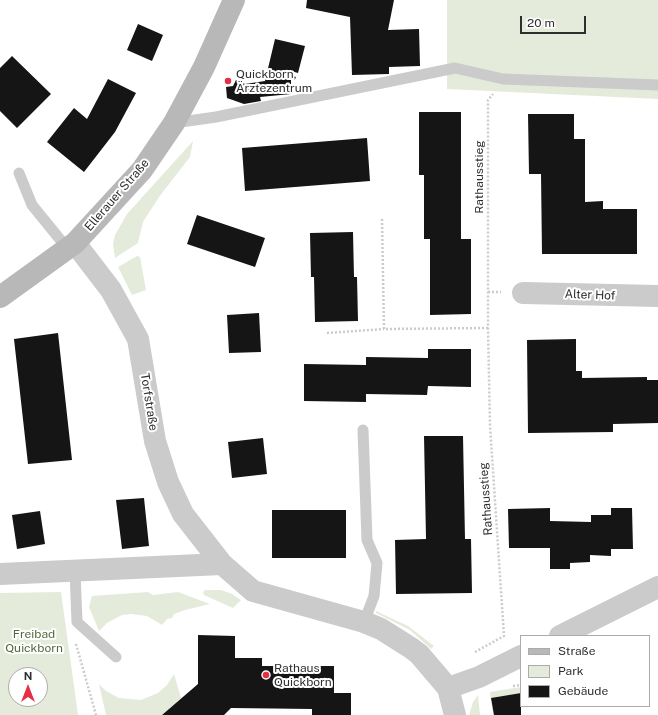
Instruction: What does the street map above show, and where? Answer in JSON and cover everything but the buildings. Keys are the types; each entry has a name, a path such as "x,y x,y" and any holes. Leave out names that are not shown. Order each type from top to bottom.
{"main road":[{"name":"Ellerauer Straße","path":"0,297 71,245 142,170 174,123 204,67 234,0"}],"street":[{"name":"Torfstraße","path":"71,245 111,290 138,338 155,441 168,482 184,514 222,564 253,591 364,622 380,628 420,654 448,688 455,715"},
{"name":"Alter Hof","path":"523,293 658,296"},
{"path":"0,574 222,564"},
{"path":"562,635 658,587"},
{"path":"448,688 479,677 520,656"}],"lane":[{"path":"174,123 216,117 455,68 503,79 658,85"},
{"path":"19,172 32,205 71,245"},
{"path":"363,430 367,540 377,563 374,596 364,622"},
{"path":"75,570 77,622 116,657"}],"path":[{"name":"Rathausstieg","path":"475,652 504,636 490,426 488,328 488,100 503,79"},
{"path":"382,219 384,329"},
{"path":"327,333 384,329 488,328"}],"green space":[{"path":"447,0 658,0 658,99 447,89"},
{"path":"193,141 190,157 159,197 143,222 138,243 115,258 113,244 115,235 127,214"},
{"path":"137,256 140,257 146,290 132,295 118,267"},
{"path":"205,590 221,590 232,594 241,600 233,608 204,595 203,592"},
{"name":"Freibad Quickborn","path":"61,592 78,715 0,715 0,593"},
{"path":"148,592 153,595 178,592 210,604 174,614 172,618 167,619 162,625 147,616 131,614 122,615 107,623 99,631 89,607 92,596"},
{"path":"376,611 408,626 434,646 431,649 410,630 376,613"},
{"path":"174,674 181,698 162,715 106,715 99,684 106,691 119,698 141,700 158,693 167,685"},
{"path":"520,687 520,693 497,697 500,715 493,715 490,692"},
{"path":"478,695 480,715 469,715 473,702"}],"place":[{"name":"Quickborn, Ärztezentrum","path":"228,81"},
{"name":"Rathaus Quickborn","path":"266,675"}]}
